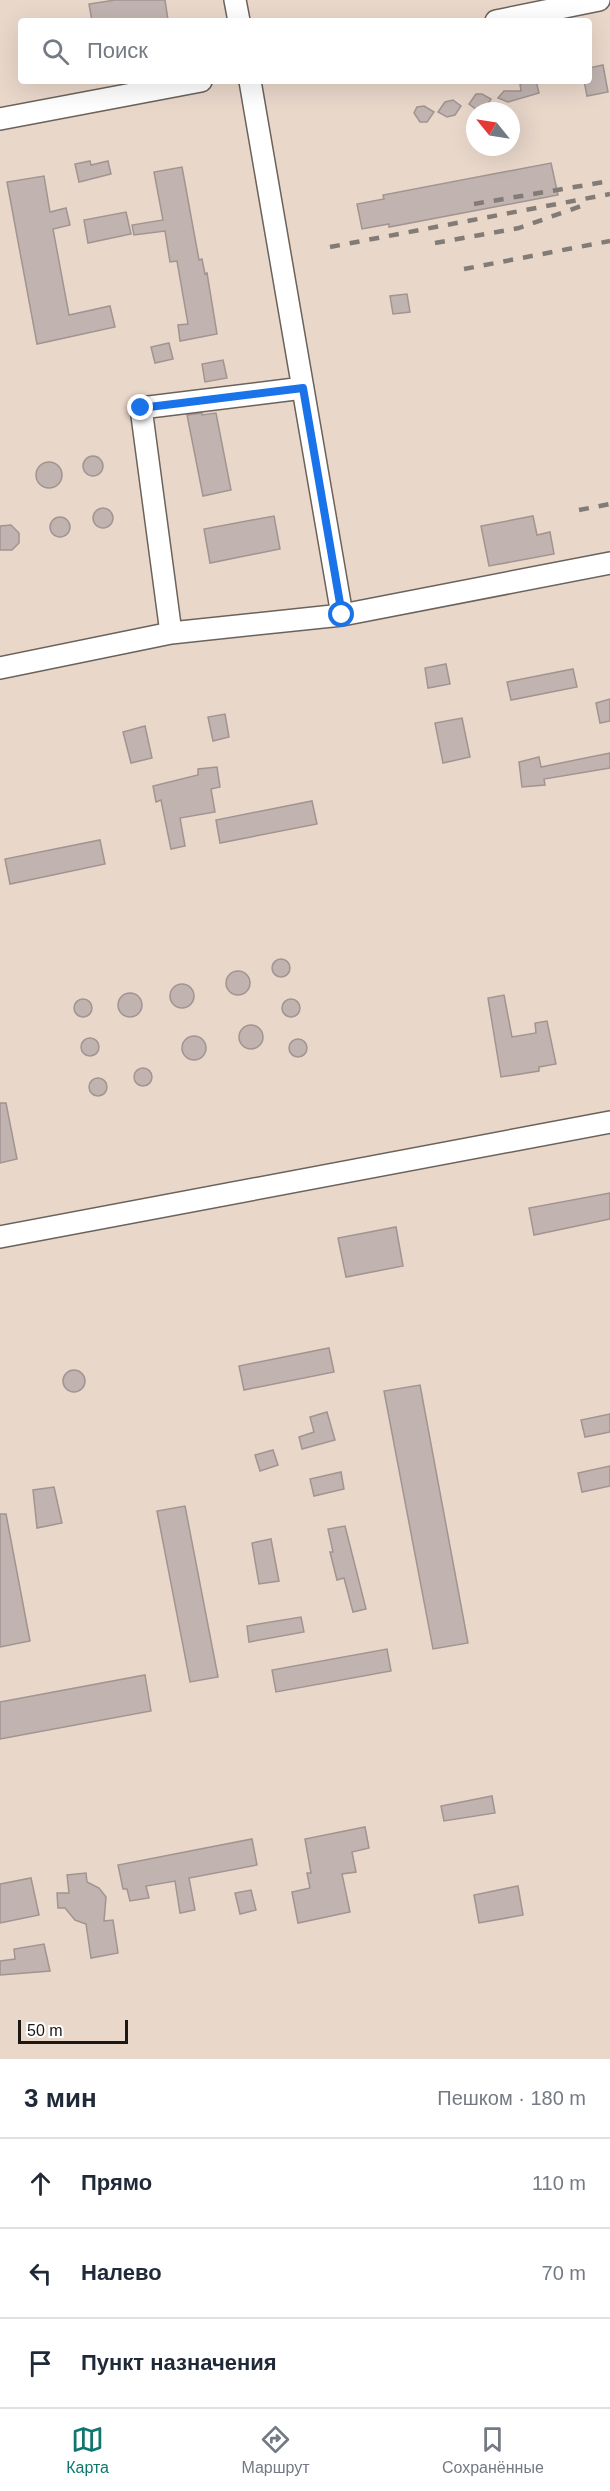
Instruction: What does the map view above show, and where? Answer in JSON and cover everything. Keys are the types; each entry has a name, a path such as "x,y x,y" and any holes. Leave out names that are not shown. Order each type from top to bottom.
{"lane":[{"path":"235,0 238,18"},
{"path":"511,18 599,0"},
{"path":"0,119 185,84"},
{"path":"251,84 342,615"},
{"path":"171,633 141,408 303,388"},
{"path":"0,668 171,633 342,615 610,563"},
{"path":"0,1237 610,1122"}],"shaded area":[{"path":"0,0 610,0 610,2059 0,2059"}],"building":[{"path":"115,0 165,0 168,18 91,18 89,4"},
{"path":"603,65 608,92 587,96 585,84 592,84 592,67"},
{"path":"520,84 537,84 539,93 508,102 498,98 504,91 521,91"},
{"path":"476,94 482,94 491,99 489,102 470,102"},
{"path":"453,100 461,106 455,115 447,117 438,112 445,102"},
{"path":"424,106 434,112 427,122 420,122 414,113 417,107"},
{"path":"90,161 91,165 108,161 111,174 79,182 75,164"},
{"path":"551,163 558,195 389,227 389,224 362,229 357,204 384,199 383,195"},
{"path":"182,167 199,260 202,259 205,274 207,273 217,334 180,341 178,325 188,324 177,261 170,262 165,231 134,235 132,225 163,220 154,172"},
{"path":"44,176 50,212 66,208 70,225 53,229 69,315 110,306 115,327 37,344 7,182"},
{"path":"126,212 131,234 88,243 84,220"},
{"path":"407,294 410,312 393,314 390,296"},
{"path":"169,343 173,359 155,363 151,347"},
{"path":"223,360 227,378 205,382 202,364"},
{"path":"202,413 202,415 216,413 231,490 203,496 187,415"},
{"path":"93,456 100,459 103,466 100,473 93,476 86,473 83,466 86,459"},
{"path":"49,462 58,466 62,475 58,484 49,488 40,484 36,475 40,466"},
{"path":"103,508 110,511 113,518 110,525 103,528 96,525 93,518 96,511"},
{"path":"274,516 280,549 210,563 204,529"},
{"path":"533,516 537,535 550,532 554,554 489,566 481,526"},
{"path":"60,517 67,520 70,527 67,534 60,537 53,534 50,527 53,520"},
{"path":"11,525 19,533 19,543 12,550 0,550 0,526"},
{"path":"446,664 450,684 428,688 425,668"},
{"path":"573,669 577,687 511,700 507,682"},
{"path":"610,699 610,721 600,723 596,703"},
{"path":"225,714 229,737 213,741 208,717"},
{"path":"462,718 470,757 443,763 435,723"},
{"path":"145,726 152,758 131,763 123,732"},
{"path":"610,753 610,768 544,779 545,785 522,787 519,762 539,757 541,767"},
{"path":"217,767 220,787 211,789 215,812 180,818 185,846 171,849 161,800 156,802 153,786 198,775 198,769"},
{"path":"312,801 317,824 220,843 216,820"},
{"path":"100,840 105,864 10,884 5,859"},
{"path":"281,959 287,962 290,968 287,974 281,977 275,974 272,968 275,962"},
{"path":"238,971 247,974 250,983 247,992 238,995 229,992 226,983 229,974"},
{"path":"182,984 191,987 194,996 191,1005 182,1008 173,1005 170,996 173,987"},
{"path":"130,993 139,996 142,1005 139,1014 130,1017 121,1014 118,1005 121,996"},
{"path":"504,995 512,1037 536,1033 535,1023 547,1021 556,1064 539,1067 539,1071 501,1077 488,998"},
{"path":"83,999 89,1002 92,1008 89,1014 83,1017 77,1014 74,1008 77,1002"},
{"path":"291,999 297,1002 300,1008 297,1014 291,1017 285,1014 282,1008 285,1002"},
{"path":"251,1025 260,1028 263,1037 260,1046 251,1049 242,1046 239,1037 242,1028"},
{"path":"194,1036 203,1039 206,1048 203,1057 194,1060 185,1057 182,1048 185,1039"},
{"path":"90,1038 96,1041 99,1047 96,1053 90,1056 84,1053 81,1047 84,1041"},
{"path":"298,1039 304,1042 307,1048 304,1054 298,1057 292,1054 289,1048 292,1042"},
{"path":"143,1068 149,1071 152,1077 149,1083 143,1086 137,1083 134,1077 137,1071"},
{"path":"98,1078 104,1081 107,1087 104,1093 98,1096 92,1093 89,1087 92,1081"},
{"path":"0,1103 6,1103 17,1159 0,1163"},
{"path":"610,1193 610,1219 534,1235 529,1208"},
{"path":"396,1227 403,1266 346,1277 338,1238"},
{"path":"329,1348 334,1372 244,1390 239,1366"},
{"path":"74,1370 82,1373 85,1381 82,1389 74,1392 66,1389 63,1381 66,1373"},
{"path":"420,1385 468,1643 433,1649 384,1391"},
{"path":"327,1412 335,1440 302,1449 299,1437 314,1432 310,1417"},
{"path":"610,1414 610,1432 585,1437 581,1420"},
{"path":"273,1450 278,1465 260,1471 255,1455"},
{"path":"610,1466 610,1486 582,1492 578,1473"},
{"path":"341,1472 344,1489 314,1496 310,1479"},
{"path":"54,1487 62,1523 37,1528 33,1490"},
{"path":"185,1506 218,1677 190,1682 157,1511"},
{"path":"0,1514 6,1514 30,1641 0,1647"},
{"path":"345,1526 366,1609 353,1612 344,1578 337,1580 330,1552 333,1552 328,1529"},
{"path":"271,1539 279,1581 259,1584 252,1543"},
{"path":"301,1617 304,1632 249,1642 247,1626"},
{"path":"387,1649 391,1671 276,1692 272,1670"},
{"path":"145,1675 151,1711 0,1739 0,1702"},
{"path":"492,1796 495,1813 444,1821 441,1806"},
{"path":"365,1827 369,1848 352,1852 356,1872 342,1874 350,1912 298,1923 292,1892 310,1888 307,1873 311,1873 305,1839"},
{"path":"252,1839 257,1865 189,1878 195,1910 180,1913 175,1881 146,1886 149,1898 130,1901 127,1889 123,1889 118,1865"},
{"path":"86,1873 87,1882 99,1888 106,1897 104,1921 113,1920 118,1953 91,1958 86,1924 75,1920 65,1908 58,1908 57,1893 69,1893 67,1875"},
{"path":"31,1878 39,1915 0,1923 0,1884"},
{"path":"518,1886 523,1915 479,1923 474,1895"},
{"path":"251,1890 256,1910 240,1914 235,1893"},
{"path":"44,1944 50,1971 0,1975 0,1961 15,1959 14,1949"}],"railway":[{"path":"474,204 610,181"},
{"path":"330,247 610,194"},
{"path":"435,243 519,228 587,204"},
{"path":"464,269 610,241"},
{"path":"579,510 610,504"}],"route":[{"path":"141,408 303,388 342,615"}]}
